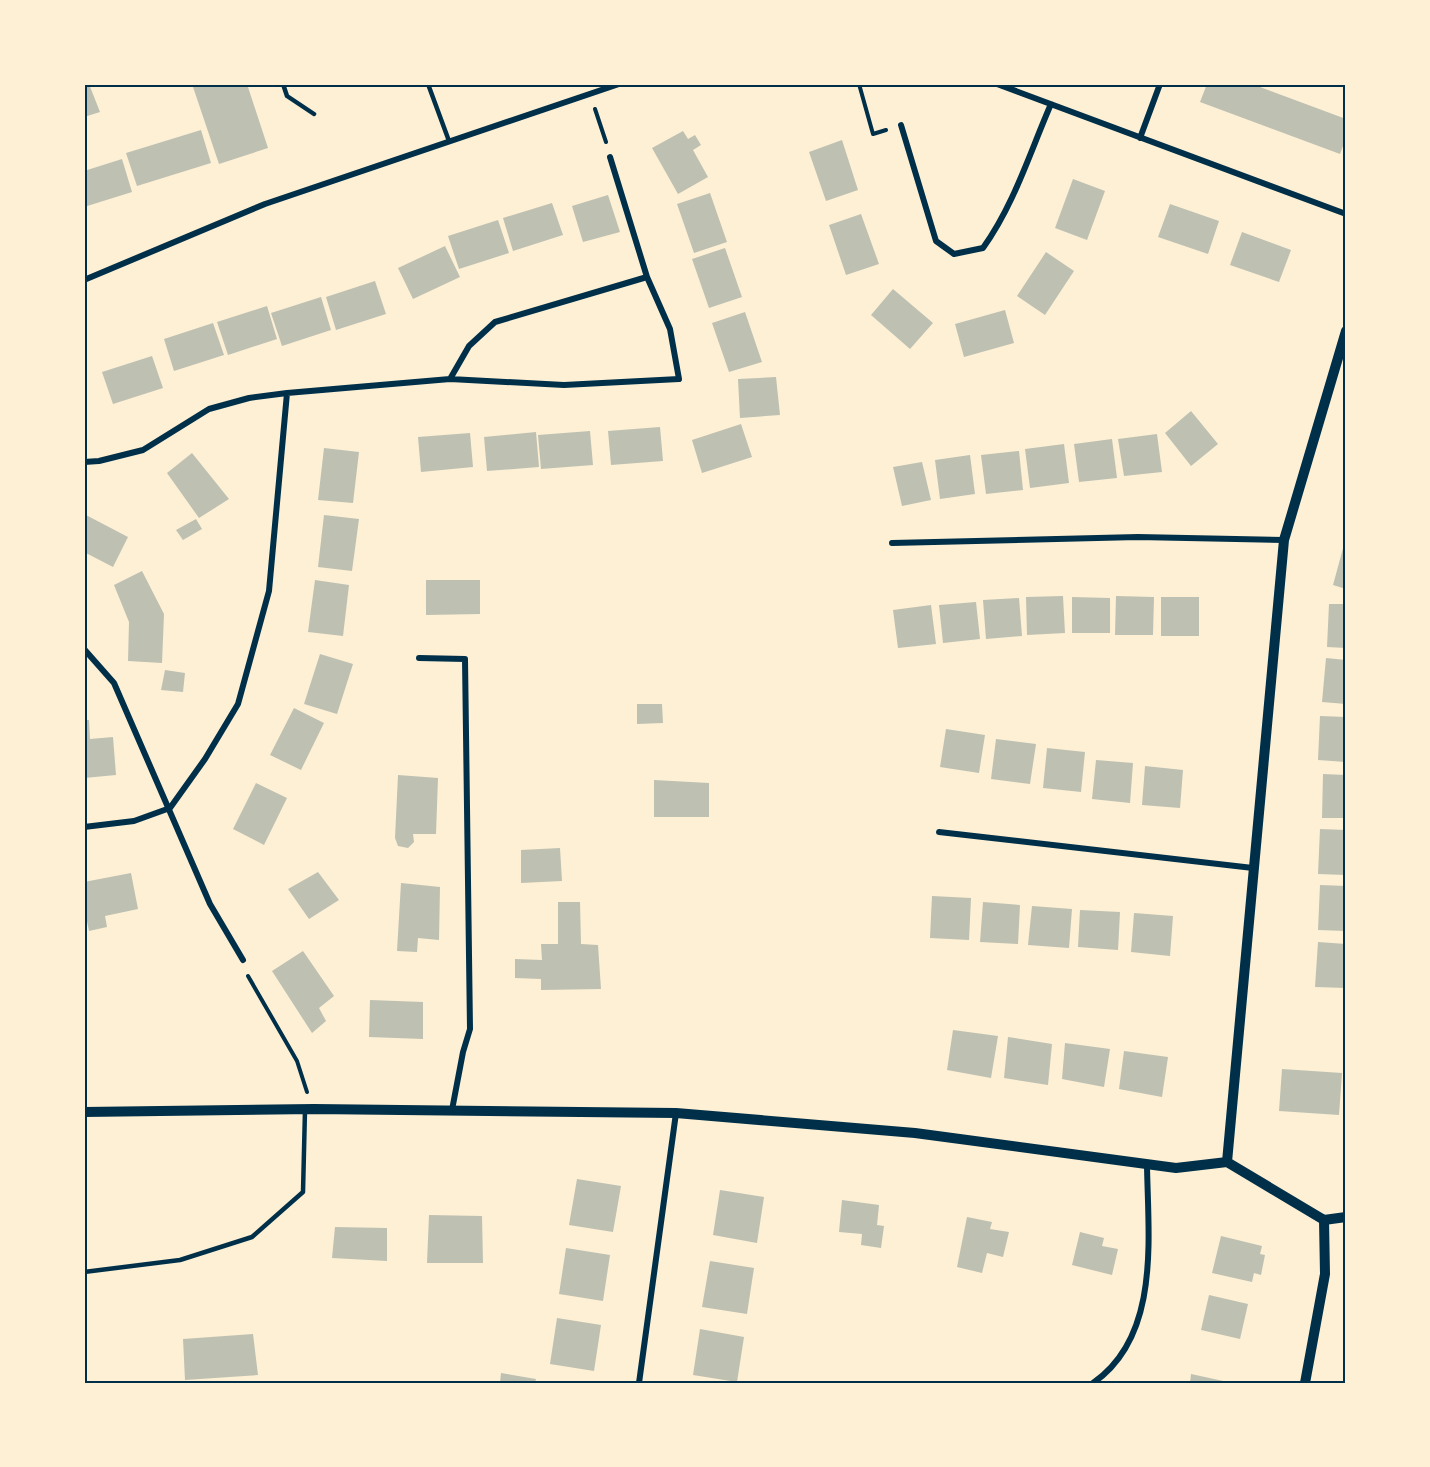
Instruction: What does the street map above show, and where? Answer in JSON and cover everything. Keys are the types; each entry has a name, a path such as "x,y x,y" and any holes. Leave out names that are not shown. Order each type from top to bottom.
{"street":[{"path":"84,280 265,204 619,84"},
{"path":"997,84 1346,214"},
{"path":"1140,138 1160,84"},
{"path":"901,125 936,241 954,254 983,248 995,231 1051,104"},
{"path":"84,462 99,461 143,450 209,409 249,398 450,379 564,385 679,379 670,329 647,277 610,157"},
{"path":"450,379 470,346 495,322 647,277"},
{"path":"1227,1162 1284,540 1346,331"},
{"path":"84,827 134,821 170,808 205,759 238,704 269,591 287,393"},
{"path":"892,543 1138,537 1284,540"},
{"path":"84,649 114,683 210,904 243,960"},
{"path":"419,658 465,659 470,1029 463,1052 452,1110"},
{"path":"939,832 1253,868"},
{"path":"84,1112 452,1110 676,1113 915,1133 1176,1168 1227,1162 1324,1220 1346,1217"},
{"path":"639,1383 676,1113"},
{"path":"1093,1383 1124,1353 1137,1322 1145,1291 1148,1230 1147,1165"},
{"path":"1305,1383 1325,1274 1324,1220"}],"lane":[{"path":"283,84 287,96 314,114"},
{"path":"428,84 449,141"},
{"path":"84,1272 180,1260 252,1237 303,1192 309,1110"}],"path":[{"path":"859,84 873,134 901,125"},
{"path":"591,94 610,157"},
{"path":"243,960 248,975 297,1062 309,1110"}],"building":[{"path":"84,84 89,84 100,112 84,117"},
{"path":"192,84 247,84 268,148 219,164"},
{"path":"1207,84 1252,84 1346,119 1346,138 1340,154 1200,102"},
{"path":"201,130 211,163 137,186 126,153"},
{"path":"683,131 688,139 695,135 701,145 693,150 708,177 678,194 652,148"},
{"path":"842,140 858,190 826,201 809,152"},
{"path":"122,159 132,192 84,207 84,171"},
{"path":"1073,179 1105,191 1087,240 1055,228"},
{"path":"710,193 727,242 694,253 677,204"},
{"path":"608,195 620,232 583,242 572,206"},
{"path":"552,203 563,235 513,251 503,218"},
{"path":"1170,204 1219,221 1208,254 1158,237"},
{"path":"861,214 879,264 846,275 829,225"},
{"path":"498,220 509,253 459,269 448,236"},
{"path":"1242,232 1291,250 1279,282 1230,265"},
{"path":"445,246 460,277 413,299 398,268"},
{"path":"725,248 742,297 709,308 692,259"},
{"path":"1046,252 1074,271 1045,315 1017,296"},
{"path":"375,281 386,314 336,330 326,297"},
{"path":"893,289 933,323 910,349 871,315"},
{"path":"321,297 331,330 282,346 271,313"},
{"path":"267,306 277,339 228,355 217,322"},
{"path":"1005,310 1014,343 964,357 955,324"},
{"path":"745,312 762,362 729,372 712,323"},
{"path":"213,323 224,355 174,371 164,339"},
{"path":"152,356 163,388 113,404 102,372"},
{"path":"776,377 780,415 740,418 738,379"},
{"path":"1191,411 1218,444 1191,466 1165,433"},
{"path":"741,424 752,457 702,473 692,440"},
{"path":"660,427 663,461 611,465 608,431"},
{"path":"590,431 593,465 541,469 538,435"},
{"path":"536,432 539,467 487,471 484,437"},
{"path":"470,433 473,467 421,472 418,437"},
{"path":"1157,434 1162,472 1124,476 1118,439"},
{"path":"1112,439 1117,478 1079,482 1074,444"},
{"path":"1064,444 1069,483 1030,488 1025,449"},
{"path":"324,448 359,452 353,503 318,500"},
{"path":"1019,451 1023,490 986,494 981,455"},
{"path":"192,453 229,499 199,518 167,473"},
{"path":"970,455 975,494 940,499 935,460"},
{"path":"922,462 931,500 902,506 893,467"},
{"path":"84,514 128,537 113,567 84,552"},
{"path":"324,515 359,519 352,571 318,567"},
{"path":"196,519 202,529 183,540 176,530"},
{"path":"1346,541 1346,589 1333,585"},
{"path":"142,571 164,614 162,663 128,661 129,622 114,585"},
{"path":"315,580 349,585 343,636 308,632"},
{"path":"426,580 480,580 480,614 426,615"},
{"path":"1063,596 1065,633 1027,635 1026,597"},
{"path":"1116,596 1154,597 1153,635 1115,635"},
{"path":"1072,597 1110,598 1110,633 1072,633"},
{"path":"1161,597 1199,597 1199,636 1161,636"},
{"path":"1019,598 1022,636 986,639 983,600"},
{"path":"976,602 980,639 943,643 939,605"},
{"path":"1329,604 1346,604 1346,648 1327,647"},
{"path":"931,605 936,644 898,648 893,610"},
{"path":"320,654 353,664 337,714 304,704"},
{"path":"1326,658 1346,660 1346,704 1322,702"},
{"path":"165,670 185,673 183,692 161,690"},
{"path":"637,704 662,704 663,723 637,724"},
{"path":"294,708 324,723 301,770 270,755"},
{"path":"1320,716 1346,717 1346,762 1318,760"},
{"path":"84,720 89,720 90,739 113,737 116,775 84,778"},
{"path":"946,729 985,735 979,773 940,767"},
{"path":"996,739 1036,744 1030,784 991,779"},
{"path":"1047,748 1085,752 1081,792 1043,788"},
{"path":"1096,760 1133,763 1130,803 1092,799"},
{"path":"1145,766 1183,770 1180,808 1142,805"},
{"path":"1323,774 1346,775 1346,818 1322,818"},
{"path":"398,775 438,778 436,834 413,834 414,842 408,848 398,846 395,838"},
{"path":"654,780 709,783 709,817 654,817"},
{"path":"256,783 287,798 264,845 233,829"},
{"path":"1320,829 1346,830 1346,875 1318,874"},
{"path":"560,848 562,881 521,883 521,850"},
{"path":"318,872 339,900 309,919 288,889"},
{"path":"131,873 138,909 105,916 107,927 89,931 84,907 84,882"},
{"path":"401,883 440,887 439,940 418,938 417,952 397,951"},
{"path":"1320,885 1346,886 1346,931 1318,930"},
{"path":"932,896 971,898 969,940 930,938"},
{"path":"558,902 580,902 581,944 598,945 601,989 541,990 541,979 515,978 515,959 542,960 541,944 558,944"},
{"path":"983,902 1020,905 1018,944 980,942"},
{"path":"1032,906 1072,909 1069,948 1028,945"},
{"path":"1080,910 1120,912 1118,950 1078,947"},
{"path":"1134,913 1173,916 1170,956 1131,952"},
{"path":"1318,942 1346,944 1346,988 1315,987"},
{"path":"303,951 334,996 319,1008 326,1021 312,1033 272,971"},
{"path":"370,1000 423,1002 423,1039 369,1037"},
{"path":"953,1030 998,1036 991,1078 947,1070"},
{"path":"1008,1037 1052,1044 1048,1085 1004,1078"},
{"path":"1065,1043 1110,1049 1104,1087 1062,1079"},
{"path":"1124,1051 1168,1057 1162,1097 1119,1089"},
{"path":"1282,1069 1342,1073 1339,1115 1279,1111"},
{"path":"577,1179 621,1186 613,1232 569,1225"},
{"path":"720,1190 764,1197 757,1243 713,1235"},
{"path":"842,1200 879,1205 877,1225 884,1226 881,1248 861,1245 862,1234 839,1232"},
{"path":"429,1215 482,1216 483,1263 427,1263"},
{"path":"967,1217 992,1222 990,1229 1009,1232 1003,1257 987,1253 982,1273 957,1267"},
{"path":"335,1227 387,1228 387,1261 332,1258"},
{"path":"1080,1232 1104,1238 1102,1246 1118,1249 1112,1275 1072,1265"},
{"path":"1221,1236 1262,1246 1260,1254 1265,1255 1261,1275 1254,1273 1252,1282 1212,1273"},
{"path":"566,1248 610,1255 603,1301 559,1294"},
{"path":"710,1261 754,1268 747,1314 702,1307"},
{"path":"1209,1295 1248,1304 1240,1339 1201,1330"},
{"path":"557,1318 601,1325 594,1371 550,1364"},
{"path":"700,1329 744,1337 737,1382 693,1375"},
{"path":"253,1334 258,1375 185,1380 183,1339"},
{"path":"501,1373 536,1379 535,1383 500,1383"},
{"path":"1191,1374 1228,1382 1228,1383 1190,1383"}]}
